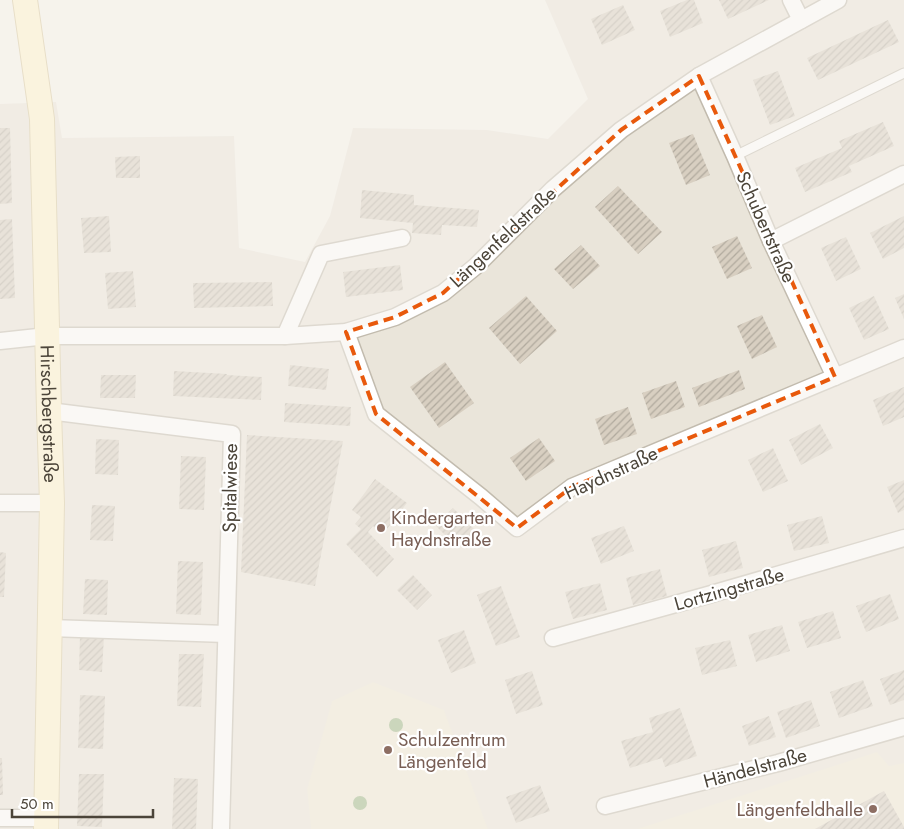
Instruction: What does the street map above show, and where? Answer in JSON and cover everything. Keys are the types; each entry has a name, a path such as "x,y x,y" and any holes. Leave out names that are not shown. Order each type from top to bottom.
{"street":[{"name":"Hirschbergstraße","path":"24,0 42,119 52,503 46,824"},
{"path":"791,0 801,20"},
{"name":"Längenfeldstraße","path":"0,341 47,336 285,336 346,332 395,317 443,293 476,266 553,189 621,130 698,76 838,0"},
{"name":"Schubertstraße","path":"698,76 771,241 835,377"},
{"path":"771,241 904,174"},
{"path":"285,336 322,254 402,238"},
{"name":"Haydnstraße","path":"346,332 376,414 517,528 572,487 904,348"},
{"name":"Spitalwiese","path":"49,411 232,434 221,829"},
{"path":"0,503 52,503"},
{"name":"Lortzingstraße","path":"553,638 904,538"},
{"path":"50,628 226,634"},
{"name":"Händelstraße","path":"605,806 778,763 904,728"},
{"path":"0,818 46,824"}],"lane":[{"path":"735,156 904,74"}],"highlighted area":[{"path":"699,76 835,377 572,487 517,528 376,414 346,332 395,317 443,293 621,130"}],"shaded area":[{"path":"545,0 904,0 904,829 0,829 0,104 56,102 62,138 234,136 239,248 305,262 330,216 353,128 487,130 548,139 588,99"},
{"name":"Schulzentrum Längenfeld","path":"373,682 444,710 488,829 311,829 307,789 332,701"},
{"path":"877,752 889,766 904,763 904,829 637,829"}],"building":[{"path":"687,0 694,0 703,23 670,37 660,11"},
{"path":"719,0 769,0 728,19"},
{"path":"623,5 635,30 602,45 591,19"},
{"path":"888,20 899,42 818,80 807,58"},
{"path":"778,71 795,116 770,125 753,80"},
{"path":"883,122 894,146 849,166 852,172 805,192 795,168 842,148 839,141"},
{"path":"0,128 10,128 12,203 0,204"},
{"path":"693,134 710,175 686,185 669,143"},
{"path":"140,156 140,178 116,178 115,157"},
{"path":"618,186 662,232 638,254 595,207"},
{"path":"362,190 414,195 414,205 479,210 477,227 442,225 441,235 412,233 413,223 360,218"},
{"path":"109,216 111,252 84,253 81,218"},
{"path":"904,216 904,248 883,259 870,233"},
{"path":"12,219 15,298 0,299 0,220"},
{"path":"737,236 752,268 727,279 712,247"},
{"path":"846,237 861,269 836,281 821,248"},
{"path":"581,245 600,266 573,289 554,269"},
{"path":"400,265 403,290 346,297 343,272"},
{"path":"133,271 136,307 108,309 105,273"},
{"path":"272,282 273,306 194,308 193,283"},
{"path":"904,294 904,319 895,298"},
{"path":"526,296 557,331 520,364 489,328"},
{"path":"874,296 889,329 864,340 849,308"},
{"path":"762,315 777,347 752,359 737,326"},
{"path":"445,362 474,403 439,428 410,387"},
{"path":"290,365 329,369 326,390 288,386"},
{"path":"739,370 745,389 699,407 692,388"},
{"path":"174,371 262,377 261,400 173,396"},
{"path":"101,375 136,375 135,398 100,398"},
{"path":"676,381 685,407 651,419 642,393"},
{"path":"904,387 904,417 883,426 873,400"},
{"path":"285,403 351,407 350,426 284,422"},
{"path":"628,407 637,434 604,445 595,419"},
{"path":"820,424 833,448 801,465 789,440"},
{"path":"247,435 343,441 315,586 241,572"},
{"path":"539,438 555,461 526,481 510,458"},
{"path":"96,439 119,440 118,475 95,474"},
{"path":"773,448 788,481 763,492 748,460"},
{"path":"181,456 206,457 204,510 179,509"},
{"name":"Kindergarten Haydnstraße","path":"375,479 407,503 383,534 373,526 368,532 394,559 377,577 346,544 361,529 355,524 361,517 352,510"},
{"path":"904,480 904,510 898,513 887,487"},
{"path":"92,505 115,506 113,541 90,540"},
{"path":"453,508 476,531 458,548 435,525"},
{"path":"822,516 829,543 794,551 787,525"},
{"path":"624,526 634,551 601,564 591,538"},
{"path":"736,541 743,568 709,577 702,550"},
{"path":"0,552 6,553 4,597 0,597"},
{"path":"178,561 203,562 201,615 176,614"},
{"path":"660,569 667,596 633,605 626,578"},
{"path":"413,575 432,595 417,610 397,590"},
{"path":"85,579 108,580 107,615 83,614"},
{"path":"600,583 607,610 573,619 565,592"},
{"path":"501,586 520,637 496,646 477,595"},
{"path":"890,594 899,619 866,632 856,606"},
{"path":"833,611 841,638 807,648 798,622"},
{"path":"782,625 790,651 756,662 748,635"},
{"path":"464,630 476,663 451,673 438,640"},
{"path":"80,635 104,636 102,672 79,670"},
{"path":"730,640 737,666 702,675 695,648"},
{"path":"179,654 204,654 201,707 177,706"},
{"path":"904,670 904,700 890,705 880,679"},
{"path":"532,671 543,705 516,714 505,680"},
{"path":"863,680 873,706 839,718 830,692"},
{"path":"80,695 105,696 103,749 78,748"},
{"path":"811,700 820,726 786,738 777,712"},
{"path":"680,708 697,756 665,767 662,758 630,768 621,741 653,732 649,718"},
{"path":"769,716 776,737 749,746 742,726"},
{"path":"0,758 2,758 3,795 0,795"},
{"path":"79,774 104,774 102,827 77,826"},
{"path":"174,778 198,779 196,829 172,829"},
{"path":"540,785 550,811 516,823 506,797"},
{"name":"Längenfeldhalle","path":"884,791 904,829 815,829"}],"place":[{"name":"Kindergarten Haydnstraße","path":"381,528"},
{"name":"Schulzentrum Längenfeld","path":"388,750"},
{"name":"Längenfeldhalle","path":"873,809"}]}
